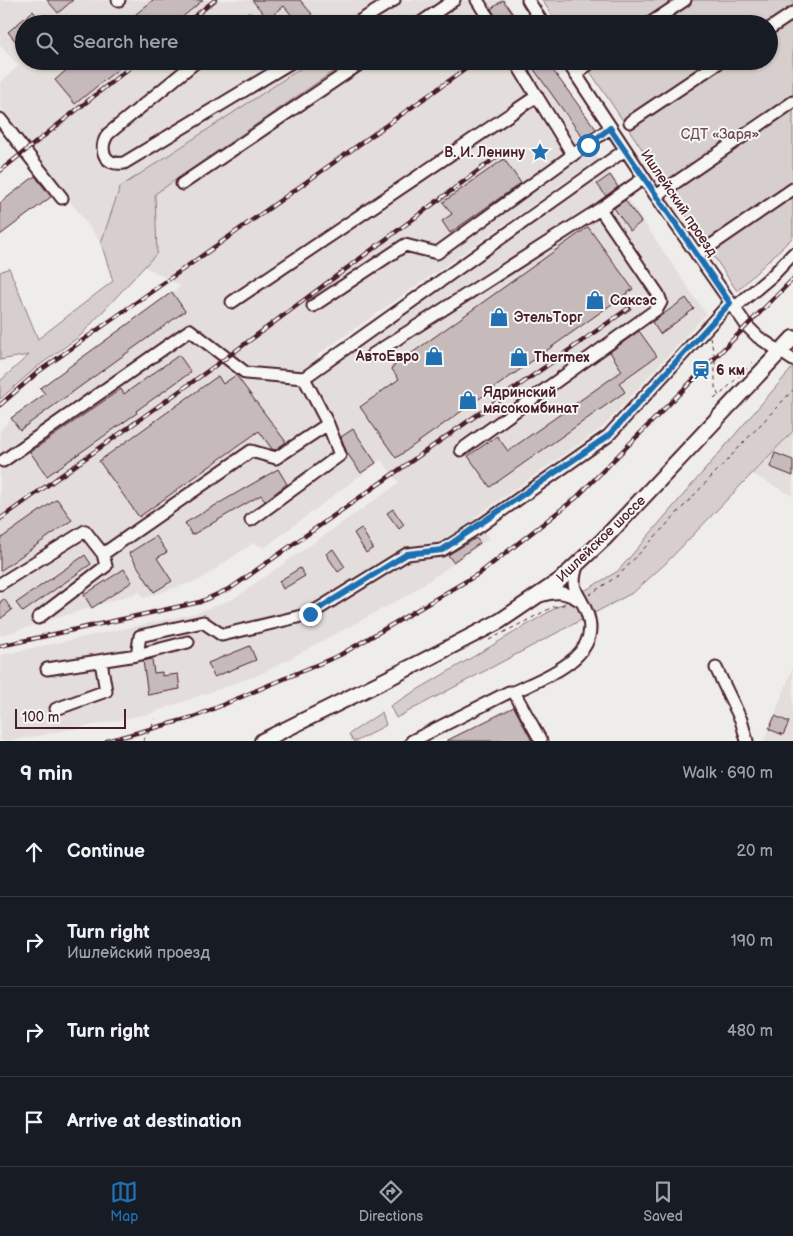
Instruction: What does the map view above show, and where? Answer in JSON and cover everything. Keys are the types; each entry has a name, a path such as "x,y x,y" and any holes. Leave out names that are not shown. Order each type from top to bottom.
{"main road":[{"name":"Ишлейское шоссе","path":"262,741 500,621 538,596 577,566 793,338"}],"street":[{"path":"370,15 394,0"},
{"path":"432,15 454,0"},
{"path":"478,0 487,15"},
{"path":"528,0 537,15"},
{"path":"662,15 685,0"},
{"path":"778,23 793,13"},
{"path":"186,70 108,134 103,146 107,159 117,164 124,163 278,70"},
{"path":"182,184 351,70"},
{"path":"521,70 573,155"},
{"name":"Ишлейский проезд","path":"572,70 697,256 747,326 793,360"},
{"path":"574,74 580,70"},
{"path":"630,122 708,70"},
{"path":"232,302 537,96"},
{"path":"656,196 793,102"},
{"path":"0,119 62,198"},
{"path":"313,306 405,245 437,253 610,128"},
{"path":"3,461 190,330 246,373 304,378 625,150"},
{"path":"372,355 600,209 644,178"},
{"path":"697,256 793,189"},
{"path":"461,450 657,309 661,302 658,294 600,209"},
{"path":"136,655 140,636 203,622 222,635 310,614 407,554 442,550 608,436 708,328 732,306 773,275 793,254"},
{"path":"251,520 340,455 328,424 304,378"},
{"path":"103,554 251,450 276,458 328,424"},
{"path":"0,584 85,531 103,554 106,566 38,618"},
{"path":"412,741 509,692 514,692 557,671 575,659 583,650 588,637 589,625 587,612 575,591 574,584 577,566"},
{"path":"538,596 560,592 570,594 580,601"},
{"path":"47,669 101,662 188,642"},
{"path":"56,710 106,691 101,662"},
{"path":"716,668 741,720 747,741"},
{"path":"514,692 541,741"}],"path":[{"path":"708,328 716,358 715,388 719,396"},
{"path":"714,399 755,360"},
{"path":"143,741 151,729 155,718"}],"shaded area":[{"path":"0,0 503,0 514,15 15,15 15,62 0,45"},
{"path":"15,69 553,70 597,131 584,140 599,159 317,355 322,370 607,168 706,314 602,428 474,518 489,539 408,595 261,674 149,714 12,741 0,741 0,655 196,613 233,599 399,483 381,460 264,548 253,543 200,580 143,598 140,592 0,636 0,431 11,418 44,394 40,388 181,286 101,243 0,106 0,83"},
{"path":"793,431 793,496 752,474"},
{"path":"793,667 793,741 764,741 788,680"}],"green space":[{"name":"СДТ «Заря»","path":"542,0 793,0 793,237 737,291 589,70 778,70 778,15 552,15"},
{"path":"298,70 335,70 155,194 157,253 80,336 37,367 0,399 0,381 29,355 0,360 0,272 9,268 38,339 113,281 101,243 120,187"},
{"path":"793,367 793,431 666,563 634,592 396,718 390,706 618,571"},
{"path":"382,712 386,725 357,741 353,741 349,734"}],"building":[{"path":"47,0 73,0 58,13"},
{"path":"153,0 203,0 185,15 135,15"},
{"path":"252,0 300,0 312,14 292,15 284,6 273,15 265,15"},
{"path":"503,0 514,15 495,15 491,9"},
{"path":"33,11 36,15 28,15"},
{"path":"15,26 15,40 8,32"},
{"path":"67,70 117,70 75,104 55,80"},
{"path":"534,70 553,70 596,129 583,138"},
{"path":"504,159 521,183 450,233 442,221 452,214 443,202"},
{"path":"610,175 618,187 606,196 597,184"},
{"path":"35,176 51,197 0,235 0,203"},
{"path":"625,200 641,222 630,231 614,208"},
{"path":"588,227 633,289 396,458 360,407 399,379 391,368"},
{"path":"172,292 185,311 20,430 11,418 45,394 40,388"},
{"path":"686,298 694,309 660,334 652,322"},
{"path":"639,331 657,356 619,383 625,392 490,487 468,456 497,436 508,451 622,371 610,352"},
{"path":"179,355 191,372 136,411 137,413 47,476 30,452 121,389 124,394"},
{"path":"236,375 286,442 275,450 272,449 259,431 139,517 99,461 218,376 223,384"},
{"path":"353,429 376,463 361,473 347,453 341,437"},
{"path":"775,453 793,460 793,476 770,467"},
{"path":"278,469 287,484 265,501 261,495 192,535 185,523"},
{"path":"57,499 72,520 0,571 0,539"},
{"path":"393,509 404,525 399,529 387,513"},
{"path":"361,528 373,548 366,553 354,533"},
{"path":"156,536 167,552 157,558 172,581 154,592 129,553"},
{"path":"476,538 480,543 453,562 448,555"},
{"path":"333,549 345,567 338,572 326,554"},
{"path":"85,555 91,564 23,612 16,603"},
{"path":"300,568 305,576 283,589 279,581"},
{"path":"124,569 132,582 92,608 84,595"},
{"path":"4,599 12,610 0,619 0,602"},
{"path":"250,646 256,660 214,677 208,663"},
{"path":"152,659 154,673 162,672 162,676 178,674 180,689 148,695 143,661"},
{"path":"514,707 532,741 446,741"},
{"path":"775,716 789,722 783,735 769,729"}],"railway":[{"path":"196,15 215,0"},
{"path":"0,171 127,70"},
{"path":"0,405 38,372 464,70"},
{"path":"0,519 226,358 506,150"},
{"path":"107,741 194,717 340,655 480,573 576,498 793,279"},
{"path":"0,646 200,602 231,588 629,308"}],"place":[{"name":"В. И. Ленину","path":"540,152"},
{"name":"Саксэс","path":"595,300"},
{"name":"ЭтельТорг","path":"499,317"},
{"name":"АвтоЕвро","path":"434,356"},
{"name":"Thermex","path":"519,357"},
{"name":"6 км","path":"701,370"},
{"name":"Ядринский мясокомбинат","path":"468,400"}],"route":[{"path":"310,614 407,554 442,550 480,526 608,436 730,303 610,128 588,145"}]}
